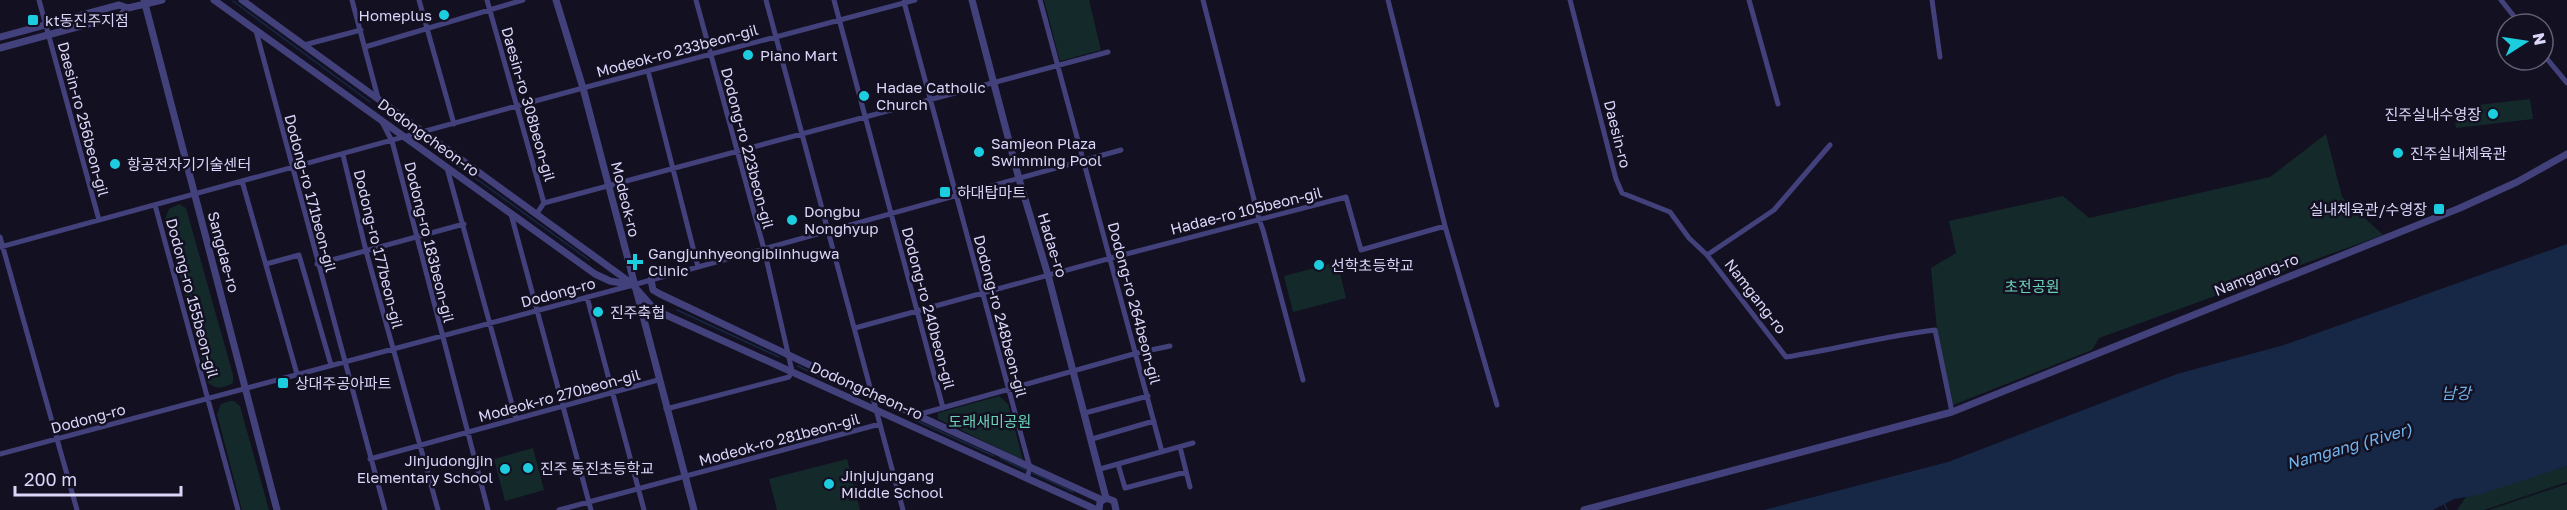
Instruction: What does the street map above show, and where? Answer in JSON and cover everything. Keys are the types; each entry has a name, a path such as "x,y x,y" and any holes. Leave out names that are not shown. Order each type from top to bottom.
{"street":[{"name":"Daesin-ro 256beon-gil","path":"39,0 99,220"},
{"path":"0,48 121,15 128,8 144,2 162,0"},
{"name":"Dodongcheon-ro","path":"214,0 597,275 610,281 633,285"},
{"path":"227,9 226,4 230,0"},
{"name":"Dodongcheon-ro","path":"242,0 608,265 633,285 655,310 1098,510"},
{"path":"352,0 378,98"},
{"path":"419,0 454,124"},
{"name":"Daesin-ro 308beon-gil","path":"487,0 544,203 537,213"},
{"path":"365,48 523,0"},
{"name":"Modeok-ro","path":"556,0 583,88 694,510"},
{"name":"Dodong-ro 223beon-gil","path":"696,0 764,249 792,372"},
{"path":"766,0 830,231 903,510"},
{"name":"Dodong-ro 240beon-gil","path":"834,0 943,408"},
{"name":"Modeok-ro 233beon-gil","path":"1,247 777,35 915,0"},
{"name":"Hadae-ro","path":"972,0 1100,469 1104,499"},
{"name":"Dodong-ro 264beon-gil","path":"1040,0 1162,452"},
{"path":"1203,0 1258,219 1263,230 1303,380"},
{"path":"1388,0 1445,226 1497,405"},
{"name":"Daesin-ro","path":"1570,0 1616,179 1622,193 1670,212 1689,238 1707,255"},
{"path":"1749,0 1778,104"},
{"path":"1932,0 1940,57"},
{"path":"2501,0 2510,12"},
{"name":"Dodong-ro 248beon-gil","path":"904,1 1030,468"},
{"name":"Sangdae-ro","path":"144,2 277,510"},
{"path":"0,37 119,5 128,8"},
{"name":"Dodong-ro 171beon-gil","path":"255,29 385,510"},
{"path":"304,45 360,30"},
{"path":"544,203 1108,52"},
{"path":"2555,68 2567,82"},
{"path":"648,71 698,267"},
{"path":"396,129 404,128 407,118"},
{"name":"Dodong-ro 183beon-gil","path":"382,122 392,141 415,237 488,510"},
{"path":"429,153 430,143 437,141"},
{"name":"Namgang-ro","path":"1830,145 1774,210 1707,255 1786,357 1896,334 1935,330 1952,412"},
{"name":"Dodong-ro","path":"0,454 633,285 1121,150"},
{"name":"Namgang-ro","path":"1584,510 1952,412 2460,208 2517,182 2567,153"},
{"name":"Dodong-ro 177beon-gil","path":"343,155 366,251 438,510"},
{"path":"447,166 516,419"},
{"path":"242,181 297,374"},
{"name":"Hadae-ro 105beon-gil","path":"855,328 1346,197 1360,250 1445,226"},
{"name":"Dodong-ro 155beon-gil","path":"155,205 238,510"},
{"path":"511,213 591,510"},
{"path":"317,264 464,224"},
{"path":"0,237 77,510"},
{"path":"266,264 299,255 331,365"},
{"path":"597,275 606,271 608,265"},
{"path":"651,280 653,290 660,294 654,299 655,310"},
{"name":"Dodongcheon-ro","path":"660,294 1030,468 1114,501 1116,508"},
{"path":"587,297 644,510"},
{"path":"917,415 1137,353 1170,346"},
{"path":"666,410 789,377 792,372"},
{"name":"Modeok-ro 270beon-gil","path":"370,459 658,380"},
{"path":"1085,413 1148,396"},
{"path":"894,418 892,409 897,406"},
{"path":"1092,439 1154,421"},
{"name":"Modeok-ro 281beon-gil","path":"560,510 880,424"},
{"path":"1100,469 1193,443"},
{"path":"1180,447 1190,487"},
{"path":"990,461 997,458 994,451"},
{"path":"1118,464 1124,486 1127,489 1186,472"},
{"path":"1027,478 1030,468"},
{"path":"1098,510 1104,499"},
{"path":"1116,508 1126,510"}],"green space":[{"path":"1044,0 1089,0 1101,50 1060,61"},
{"name":"진주실내수영장","path":"2530,99 2533,119 2456,128 2453,108"},
{"name":"초전공원","path":"2326,134 2342,197 2383,235 2099,338 2092,350 1953,405 1937,330 1931,268 1956,253 1949,221 2063,196 2089,218 2270,177"},
{"path":"179,204 186,208 233,375 233,383 223,387 215,387 208,383 165,219 169,209"},
{"path":"1337,262 1346,298 1293,312 1284,276"},
{"name":"도래새미공원","path":"999,396 1008,404 1023,460 938,419 938,413"},
{"path":"230,401 240,406 269,510 242,510 217,414 221,404"},
{"path":"533,448 544,490 505,501 494,459"},
{"path":"847,459 860,510 777,510 769,479"},
{"path":"2567,466 2567,482 2484,510 2457,510 2466,497"},
{"path":"2567,484 2567,510 2489,510"}],"water":[{"name":"남강","path":"2567,244 2567,466 2478,495 2454,499 2433,510 1764,510 1948,462 2177,374 2284,345"}],"waterway":[{"path":"233,1 370,102"},
{"path":"432,147 589,260"},
{"path":"677,310 779,357"},
{"path":"798,366 833,383"},
{"path":"915,420 994,456"},
{"path":"1000,458 1025,470"},
{"path":"1033,473 1073,492"},
{"path":"2444,503 2447,510"}],"place":[{"name":"Homeplus","path":"444,15"},
{"name":"kt동진주지점","path":"33,20"},
{"name":"Piano Mart","path":"748,55"},
{"name":"Hadae Catholic Church","path":"864,96"},
{"name":"진주실내수영장","path":"2493,114"},
{"name":"Samjeon Plaza Swimming Pool","path":"979,152"},
{"name":"진주실내체육관","path":"2398,153"},
{"name":"항공전자기기술센터","path":"115,164"},
{"name":"하대탑마트","path":"945,192"},
{"name":"실내체육관/수영장","path":"2439,209"},
{"name":"Dongbu Nonghyup","path":"792,220"},
{"name":"Gangjunhyeongibiinhugwa Clinic","path":"635,262"},
{"name":"선학초등학교","path":"1319,265"},
{"name":"진주축협","path":"598,312"},
{"name":"상대주공아파트","path":"283,383"},
{"name":"진주 동진초등학교","path":"528,468"},
{"name":"Jinjudongjin Elementary School","path":"505,469"},
{"name":"Jinjujungang Middle School","path":"829,484"}],"water label":[{"name":"Namgang (River)","path":"2349,446"}]}
